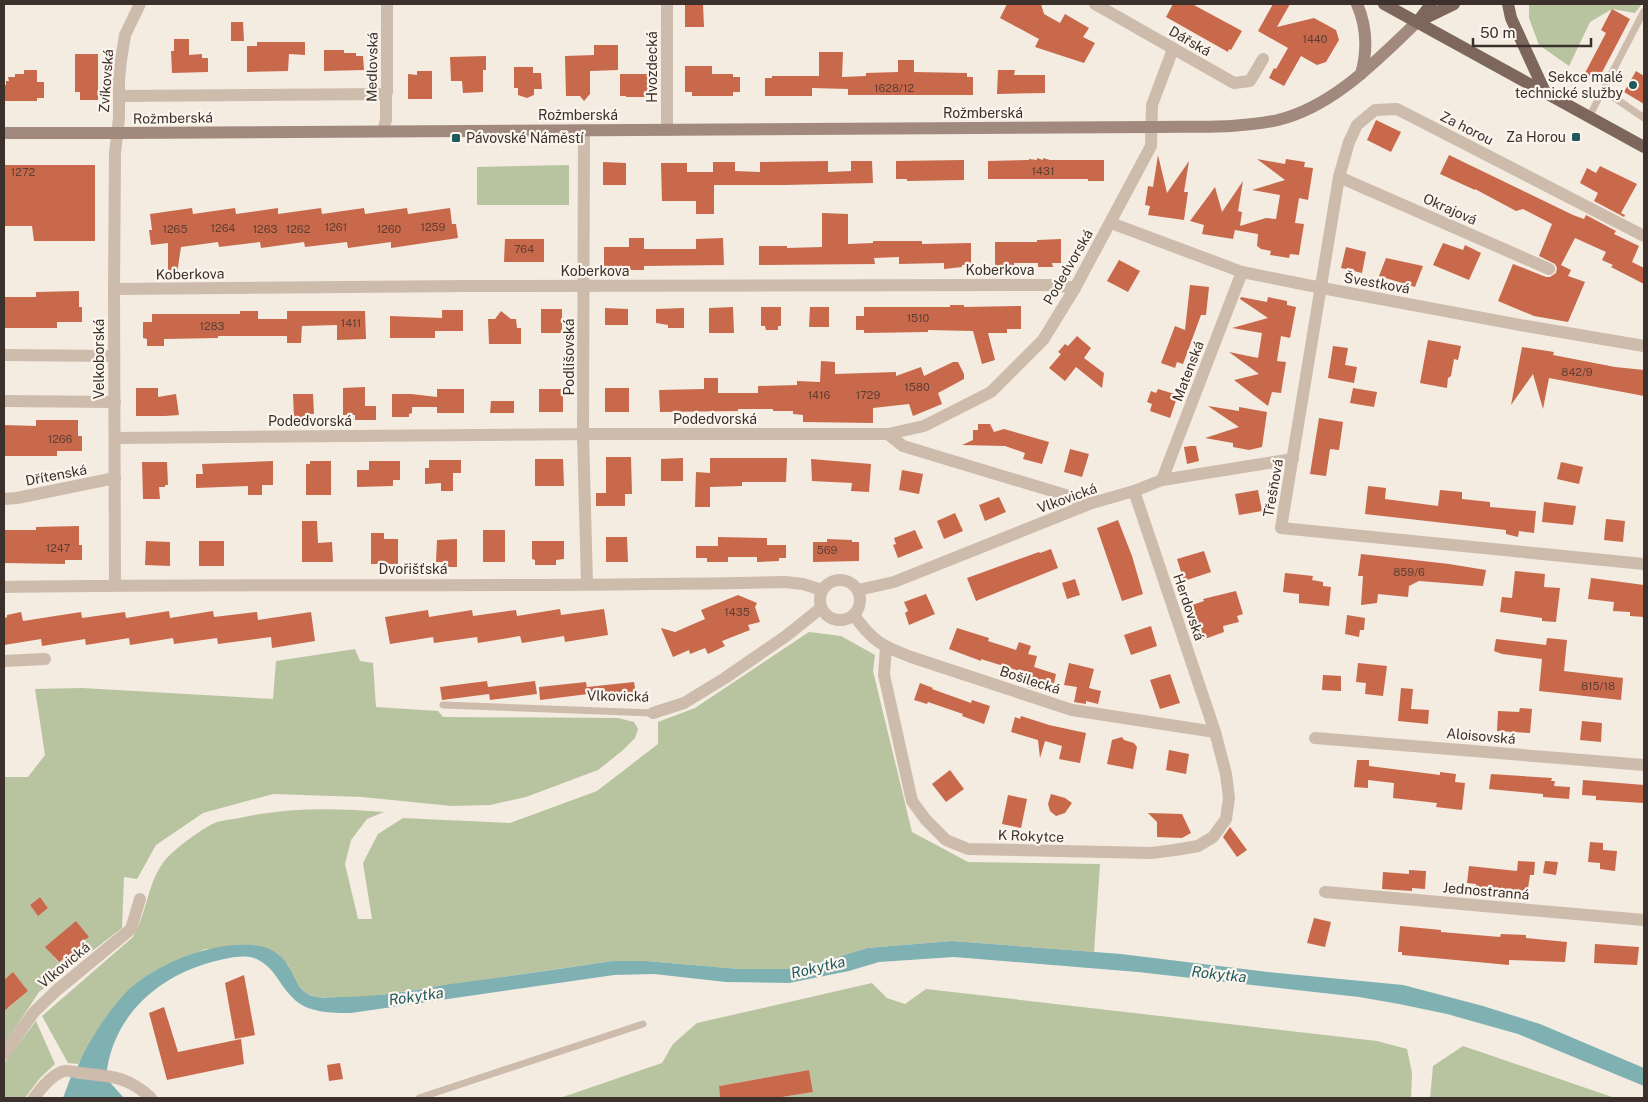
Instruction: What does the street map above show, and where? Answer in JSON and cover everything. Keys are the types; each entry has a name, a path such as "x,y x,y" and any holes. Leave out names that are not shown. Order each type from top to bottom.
{"main road":[{"path":"1384,4 1644,148"},
{"path":"1417,22 1431,4"},
{"path":"1417,22 1454,4"},
{"path":"1508,4 1517,33 1545,92"}],"street":[{"name":"Zvíkovská","path":"117,134 120,70 125,35 140,4"},
{"name":"Medlovská","path":"383,131 386,120 387,4"},
{"name":"Hvozdecká","path":"667,4 667,130"},
{"name":"Dářská","path":"1095,4 1234,83 1250,81 1263,59"},
{"path":"1357,4 1365,32 1365,54 1361,74"},
{"name":"Rožmberská","path":"4,133 117,134 1152,127 1258,123 1278,120 1318,104 1361,74 1417,22"},
{"path":"1152,127 1152,105 1173,49"},
{"name":"Rožmberská","path":"119,96 386,94"},
{"name":"Za horou","path":"1357,125 1375,110 1397,109 1644,236"},
{"name":"Třešňová","path":"1357,125 1339,177 1281,528 1644,564"},
{"name":"Podedvorská","path":"115,438 583,434 888,434 924,426 991,392 1043,340 1075,288 1150,146 1152,127"},
{"name":"Podlišovská","path":"584,130 583,434 586,584"},
{"name":"Velkoborská","path":"115,585 114,289 115,152 117,134"},
{"name":"Okrajová","path":"1339,177 1549,269"},
{"name":"Švestková","path":"1110,223 1242,272 1526,326 1644,346"},
{"name":"Matenská","path":"1162,480 1242,272"},
{"name":"Koberkova","path":"114,289 1054,284 1075,288"},
{"path":"4,355 114,356"},
{"path":"4,401 114,402"},
{"path":"888,434 903,446 1092,503"},
{"name":"Vlkovická","path":"858,590 894,582 1092,503 1134,491 1162,480 1293,459"},
{"name":"Dřítenská","path":"4,499 115,478"},
{"name":"Herdovská","path":"1134,491 1215,732"},
{"path":"842,579 851,582 858,590 860,606 854,615 843,620 833,619 825,614 821,608 820,597 822,590 833,580 842,579"},
{"name":"Dvořišťská","path":"4,587 115,585 658,585 785,582 804,584 822,590"},
{"name":"Vlkovická","path":"652,713 684,703 725,678 786,636 821,608"},
{"name":"Bošilecká","path":"854,615 866,632 886,647 1072,710 1215,732"},
{"name":"K Rokytce","path":"886,647 884,675 912,801 926,820 946,840 968,849 1151,853 1198,846 1213,837 1226,819 1229,798 1226,774 1215,732"},
{"path":"4,661 45,659"},
{"name":"Aloisovská","path":"1315,738 1644,765"},
{"name":"Jednostranná","path":"1325,892 1644,920"},
{"name":"Vlkovická","path":"4,1054 34,1012 51,995 131,929 140,900"},
{"path":"34,1098 49,1079 63,1070 114,1077 127,1081 140,1088 151,1098"}],"lane":[{"path":"1589,117 1643,15"},
{"path":"1603,90 1644,118"},
{"name":"Vlkovická","path":"443,705 652,713"},
{"path":"418,1098 643,1024"}],"green space":[{"path":"1529,4 1642,4 1635,13 1612,9 1590,22 1569,66 1539,45 1529,18"},
{"path":"569,165 569,205 477,205 477,167"},
{"path":"809,632 841,636 875,655 873,671 912,832 968,862 1100,864 1094,952 952,941 867,948 835,958 786,969 739,969 646,961 612,961 366,997 316,997 305,993 294,980 288,965 277,953 206,949 176,961 147,977 109,1013 78,1064 68,1063 42,1016 133,937 138,928 154,878 165,860 190,839 211,825 217,822 258,814 294,810 330,809 384,812 367,819 351,840 345,864 358,919 372,919 363,863 378,834 403,818 510,823 597,791 658,744 658,722 695,708"},
{"path":"355,649 360,661 373,663 376,707 438,711 443,717 618,718 634,722 638,729 635,738 598,770 526,797 490,805 452,806 362,797 273,794 203,813 156,845 137,879 124,877 122,928 39,992 4,1045 4,1004 8,1008 28,991 13,973 4,980 4,777 28,777 45,755 35,689 82,688 273,699 276,661","holes":["40,897 48,908 38,915 30,905","89,937 82,942 84,945 67,959 65,957 58,962 46,947"]},
{"path":"872,983 887,998 905,1004 926,989 1377,1041 1407,1049 1412,1073 1411,1098 776,1098 813,1092 809,1070 719,1086 720,1098 560,1098 662,1063 673,1044 697,1023"},
{"path":"36,1021 55,1064 40,1078 25,1098 4,1098 4,1063"},
{"path":"1463,1046 1615,1098 1430,1098 1433,1066"}],"water":[{"name":"Rokytka","path":"952,941 1121,954 1268,972 1403,985 1483,1006 1540,1024 1644,1068 1644,1086 1518,1034 1447,1014 1359,997 1138,972 954,957 879,962 849,971 789,983 726,982 654,974 614,975 344,1013 320,1011 305,1007 288,993 272,970 261,961 254,958 233,957 192,969 173,978 155,989 127,1019 117,1037 110,1056 106,1078 124,1098 63,1098 72,1074 75,1074 91,1040 125,993 145,977 174,961 205,950 221,947 252,945 270,949 285,961 298,984 305,992 316,997 326,997 397,993 612,961 646,961 739,969 786,969 835,958 867,948"}],"building":[{"path":"685,4 703,4 704,27 685,27"},
{"path":"1007,4 1041,4 1044,14 1060,23 1065,14 1089,28 1083,37 1095,43 1084,63 1035,47 1039,39 1000,18"},
{"path":"1173,4 1192,4 1242,31 1228,52 1166,17"},
{"path":"1273,4 1290,4 1277,27 1314,18 1336,30 1339,40 1326,62 1317,65 1301,56 1284,86 1269,78 1288,48 1258,31"},
{"path":"1612,9 1630,19 1598,80 1585,73 1606,33 1601,30"},
{"path":"231,22 243,22 244,41 231,41"},
{"path":"174,39 189,39 189,55 202,54 202,58 208,58 208,72 172,73 171,51 174,51"},
{"path":"257,42 305,42 305,55 289,54 288,71 247,72 247,46 257,46"},
{"path":"594,45 618,45 618,70 590,71 590,94 584,101 580,96 566,96 565,56 594,55"},
{"path":"324,50 344,50 344,53 356,53 356,56 363,56 364,70 324,71"},
{"path":"819,52 843,52 842,77 866,76 866,73 898,72 898,60 914,60 914,72 967,73 967,77 973,77 973,95 848,95 848,89 812,88 812,96 765,96 765,78 772,78 772,76 819,76"},
{"path":"75,54 98,54 98,100 80,100 80,92 75,92"},
{"path":"486,56 486,70 483,70 483,92 463,93 462,81 451,81 450,57"},
{"path":"685,66 712,66 712,74 733,74 733,77 740,77 740,92 733,92 733,96 692,96 692,92 685,92"},
{"path":"514,67 533,67 533,73 541,73 542,89 534,89 534,95 527,98 518,95 518,88 514,88"},
{"path":"24,70 37,70 37,82 44,82 44,98 37,98 37,101 4,101 4,85 6,85 6,81 9,81 8,77 15,77 15,74 24,74"},
{"path":"998,70 1015,70 1014,75 1045,75 1045,93 997,94"},
{"path":"417,71 432,71 432,99 408,99 408,74 417,75"},
{"path":"1636,71 1644,76 1644,104 1624,92"},
{"path":"620,74 648,74 648,97 620,96"},
{"path":"1376,120 1401,132 1391,152 1367,140"},
{"path":"1158,155 1167,193 1189,161 1184,192 1188,192 1184,220 1148,215 1150,206 1145,205 1148,186 1153,187"},
{"path":"1449,155 1573,215 1584,219 1586,215 1616,231 1614,234 1639,246 1632,262 1644,268 1644,284 1611,267 1613,265 1602,260 1606,252 1575,238 1561,265 1571,270 1568,276 1585,282 1568,322 1534,316 1498,301 1513,264 1546,277 1556,273 1557,268 1555,264 1539,256 1552,224 1523,209 1516,211 1475,189 1440,174"},
{"path":"1037,158 1043,160 1043,158 1050,160 1104,160 1104,181 1088,181 1088,179 988,179 988,161 1037,160"},
{"path":"1257,159 1285,164 1286,159 1305,162 1304,167 1313,168 1308,200 1299,198 1295,223 1304,224 1299,255 1290,254 1289,258 1270,255 1271,251 1257,246 1258,234 1235,230 1233,239 1202,234 1204,225 1190,221 1215,187 1222,212 1243,181 1238,211 1242,212 1240,226 1266,218 1276,219 1280,195 1252,190 1285,180"},
{"path":"964,160 964,180 907,181 907,179 896,179 896,161"},
{"path":"828,161 828,172 851,171 851,161 872,161 873,183 714,185 714,214 696,214 696,201 662,201 661,163 687,163 687,172 713,172 713,162 735,162 735,171 760,172 760,162"},
{"path":"603,162 626,163 626,185 603,185"},
{"path":"4,165 95,165 95,241 34,241 32,226 4,226"},
{"path":"1600,166 1637,184 1621,213 1625,215 1624,217 1594,201 1598,193 1580,183 1587,168 1596,173"},
{"path":"192,208 193,214 235,208 236,214 278,208 278,214 321,208 322,214 364,208 365,214 407,208 408,214 450,208 452,224 456,224 458,238 391,248 391,242 348,248 347,242 305,247 304,242 261,248 260,242 219,247 218,242 181,247 176,280 168,280 168,243 151,245 149,230 152,230 150,214"},
{"path":"822,213 848,214 848,244 873,243 873,241 922,241 922,244 971,243 971,265 944,269 944,263 899,264 899,257 874,258 875,264 759,265 759,246 787,246 787,248 822,247"},
{"path":"629,238 644,238 644,249 696,249 696,239 723,238 724,265 644,266 644,270 630,270 630,266 604,267 604,247 629,247"},
{"path":"505,239 544,239 544,262 504,262"},
{"path":"1061,239 1061,263 1052,263 1053,267 1038,267 1038,263 1014,263 1014,268 995,268 995,242 1037,242 1037,240"},
{"path":"1443,243 1463,250 1465,245 1481,253 1469,280 1433,265"},
{"path":"1346,247 1366,252 1362,273 1341,268"},
{"path":"1386,258 1423,266 1415,287 1379,276"},
{"path":"1119,260 1140,271 1128,292 1107,281"},
{"path":"1190,285 1209,287 1206,315 1201,315 1183,364 1177,362 1175,368 1161,363 1175,326 1185,330"},
{"path":"79,291 79,307 82,307 82,322 57,322 57,328 4,328 4,297 36,297 36,292"},
{"path":"1241,297 1267,302 1268,297 1287,301 1287,305 1296,307 1290,338 1281,336 1277,361 1286,362 1281,393 1272,392 1268,406 1234,380 1259,374 1229,352 1258,358 1262,333 1232,328 1268,318 1240,299"},
{"path":"950,305 964,305 964,307 1021,306 1021,329 1007,329 1007,333 988,333 995,360 982,364 973,331 928,330 928,332 864,333 864,330 856,330 856,316 864,316 864,307 950,307"},
{"path":"733,307 734,333 709,333 709,308"},
{"path":"761,307 781,307 781,326 778,326 778,330 766,330 765,326 761,326"},
{"path":"810,307 829,307 829,327 809,327"},
{"path":"605,308 628,309 628,325 605,325"},
{"path":"684,308 684,328 668,328 668,325 656,323 656,309"},
{"path":"541,309 562,309 562,333 541,333"},
{"path":"442,310 463,310 463,331 435,331 435,338 390,338 390,316 442,318"},
{"path":"240,311 258,311 258,319 287,319 287,311 365,311 366,339 337,340 337,325 302,326 301,343 287,343 287,336 218,336 218,338 164,339 164,346 147,346 147,339 143,338 143,322 152,322 152,314 240,314"},
{"path":"501,311 511,319 516,319 517,328 521,328 521,344 489,344 488,319 495,319"},
{"path":"1077,336 1091,348 1084,358 1104,373 1102,388 1076,367 1065,381 1049,368 1061,354 1058,352 1065,344 1068,346"},
{"path":"1428,340 1461,346 1458,360 1454,359 1447,388 1420,383"},
{"path":"1333,346 1348,348 1345,365 1357,367 1354,383 1328,378"},
{"path":"1522,347 1554,352 1553,355 1615,367 1644,370 1644,396 1549,378 1543,409 1533,374 1511,405"},
{"path":"821,361 835,362 835,374 896,372 896,376 921,367 924,376 953,362 958,362 964,374 964,379 938,393 942,404 913,416 909,404 873,408 873,423 803,422 803,415 793,414 793,411 773,411 773,409 660,412 659,390 704,389 704,378 718,378 718,393 758,393 758,386 797,385 797,381 820,382"},
{"path":"365,387 365,406 376,406 376,420 355,420 355,415 343,415 343,388"},
{"path":"136,388 158,388 158,397 176,394 179,415 136,416"},
{"path":"605,388 629,388 629,412 605,412"},
{"path":"1353,388 1377,392 1374,407 1350,403"},
{"path":"437,389 464,389 464,413 437,413 437,407 412,407 412,413 409,414 409,417 392,417 392,394 437,397"},
{"path":"539,389 563,389 563,412 539,412"},
{"path":"1158,389 1178,395 1170,418 1150,411 1152,404 1147,402 1151,391 1156,393"},
{"path":"293,394 313,394 314,414 308,414 308,418 294,418"},
{"path":"491,401 514,401 514,413 490,413"},
{"path":"1208,406 1239,411 1239,407 1267,412 1262,447 1249,450 1233,447 1233,443 1205,438 1239,427"},
{"path":"1319,418 1343,422 1339,450 1330,449 1326,476 1310,474"},
{"path":"36,420 78,420 78,436 82,436 82,451 57,451 57,456 4,456 4,425 36,426"},
{"path":"978,424 990,424 994,432 1004,429 1049,442 1042,464 1023,459 1025,453 1005,446 962,445 973,440 973,430 978,430"},
{"path":"1196,446 1199,461 1187,464 1184,447"},
{"path":"1070,449 1089,454 1082,477 1064,472"},
{"path":"606,457 631,457 632,494 625,494 625,506 596,506 596,493 606,493"},
{"path":"683,458 683,481 661,481 661,459"},
{"path":"710,458 787,458 786,482 742,482 742,486 710,487 710,507 695,507 696,472 710,473"},
{"path":"535,459 563,459 564,486 535,486"},
{"path":"811,459 871,464 869,492 851,491 852,483 812,481"},
{"path":"429,460 461,460 461,473 453,473 453,491 441,491 441,483 425,484 425,468 429,468"},
{"path":"273,461 273,485 262,485 262,495 248,495 248,486 196,488 196,474 203,474 202,464"},
{"path":"310,461 331,461 331,495 306,495 306,464 310,464"},
{"path":"369,461 400,461 400,480 393,480 393,486 357,487 357,470 369,470"},
{"path":"142,462 167,462 168,485 159,487 160,499 143,499"},
{"path":"1561,462 1583,467 1579,484 1557,479"},
{"path":"902,470 923,474 919,494 899,490"},
{"path":"1368,486 1386,488 1385,499 1438,506 1440,490 1462,492 1462,499 1490,502 1490,507 1536,511 1534,533 1519,531 1518,537 1506,534 1506,530 1365,514"},
{"path":"1258,490 1262,511 1239,515 1235,494"},
{"path":"999,497 1006,512 985,521 979,505"},
{"path":"1544,502 1576,506 1573,525 1542,522"},
{"path":"955,513 963,531 944,539 937,521"},
{"path":"1606,519 1625,521 1623,542 1604,540"},
{"path":"1118,520 1132,556 1143,594 1122,601 1097,528"},
{"path":"302,521 317,521 318,543 332,542 333,562 302,562"},
{"path":"79,526 79,545 82,545 82,560 65,560 65,564 4,563 4,530 36,530 36,527"},
{"path":"483,530 505,530 505,562 483,562"},
{"path":"915,530 923,548 898,558 893,545 896,544 894,538"},
{"path":"371,533 384,533 384,539 398,539 398,564 371,564"},
{"path":"606,537 627,537 628,562 606,562"},
{"path":"718,537 767,538 767,545 786,545 786,558 779,558 779,561 757,562 757,557 728,557 728,562 707,562 707,558 696,558 696,546 718,546"},
{"path":"457,539 457,567 445,567 445,562 436,562 437,540"},
{"path":"827,539 859,542 859,561 813,562 813,542 827,542"},
{"path":"146,541 170,542 170,566 145,565"},
{"path":"199,541 224,541 224,566 199,566"},
{"path":"532,541 564,541 564,559 556,560 556,565 535,565 535,560 532,559"},
{"path":"1051,549 1058,568 976,601 967,578"},
{"path":"1204,551 1211,572 1184,581 1177,559"},
{"path":"1361,554 1486,570 1483,586 1419,581 1409,586 1408,597 1378,594 1377,603 1361,605 1363,576 1358,576"},
{"path":"1515,571 1545,574 1544,587 1560,588 1556,622 1500,612 1502,597 1512,598"},
{"path":"1285,573 1313,576 1312,580 1323,582 1323,586 1331,587 1329,606 1299,603 1299,594 1283,592"},
{"path":"1591,578 1644,585 1644,617 1630,616 1630,612 1613,611 1614,602 1588,599"},
{"path":"1075,579 1080,595 1067,599 1062,583"},
{"path":"1236,591 1243,614 1237,616 1239,622 1223,626 1224,632 1202,640 1192,605 1204,601 1203,599"},
{"path":"926,594 935,614 909,625 905,613 908,611 904,602"},
{"path":"738,595 757,603 755,607 760,622 748,625 750,630 722,641 725,646 708,654 705,648 690,654 689,650 673,657 661,628 675,632 705,619 701,610"},
{"path":"560,609 561,615 604,609 608,635 565,642 564,636 522,643 520,636 478,643 477,637 434,643 433,637 390,644 385,617 428,610 429,617 472,610 473,616 516,610 517,616"},
{"path":"169,611 170,618 213,611 214,617 257,612 258,620 311,612 315,641 272,648 271,637 218,644 217,638 174,644 173,638 130,645 129,638 86,645 85,639 42,646 41,639 4,645 4,618 7,615 21,612 23,621 81,612 82,618 125,612 126,618"},
{"path":"1347,615 1365,618 1364,630 1360,630 1359,637 1345,634"},
{"path":"1151,626 1157,646 1131,655 1124,635"},
{"path":"957,628 989,638 988,641 1016,650 1019,642 1031,646 1028,654 1037,656 1032,675 981,659 981,661 949,649"},
{"path":"1547,638 1567,640 1564,671 1623,678 1621,700 1539,691 1542,659 1502,654 1494,651 1496,639 1546,645"},
{"path":"1069,663 1094,669 1089,688 1101,691 1098,704 1086,701 1086,704 1074,702 1077,687 1064,685"},
{"path":"1358,663 1387,666 1383,696 1365,694 1366,683 1356,682"},
{"path":"1034,667 1056,674 1052,693 1028,687"},
{"path":"1170,674 1180,703 1160,709 1150,680"},
{"path":"1323,675 1341,676 1341,691 1322,690"},
{"path":"487,681 488,687 535,681 537,694 490,700 489,694 442,700 440,687"},
{"path":"586,682 588,694 540,700 539,687"},
{"path":"634,682 636,694 588,700 587,687"},
{"path":"920,683 971,703 972,700 990,706 984,724 962,716 963,714 928,702 927,704 914,700"},
{"path":"1401,688 1413,689 1411,709 1429,710 1428,724 1398,721"},
{"path":"1520,708 1532,709 1530,733 1497,731 1498,711 1519,712"},
{"path":"1021,716 1049,725 1086,733 1080,763 1059,759 1062,746 1045,741 1040,758 1038,740 1011,732 1015,717 1020,719"},
{"path":"1582,721 1602,723 1601,742 1580,740"},
{"path":"1122,737 1124,740 1134,743 1137,747 1133,769 1107,764 1112,740"},
{"path":"1169,750 1189,754 1186,774 1166,770"},
{"path":"1357,760 1369,760 1369,766 1440,775 1440,772 1456,774 1455,782 1465,783 1462,810 1436,807 1437,803 1393,798 1394,783 1368,780 1368,788 1354,787"},
{"path":"950,770 964,789 946,802 932,784"},
{"path":"1491,774 1552,778 1551,781 1555,781 1554,786 1570,787 1569,799 1543,797 1543,794 1489,789"},
{"path":"1583,780 1644,785 1644,803 1596,800 1596,796 1582,795"},
{"path":"1051,794 1065,798 1072,803 1065,813 1056,816 1050,811 1048,804"},
{"path":"1008,795 1027,799 1021,828 1002,824"},
{"path":"1148,813 1182,814 1191,833 1182,838 1157,837 1157,822"},
{"path":"1230,827 1247,850 1237,857 1223,837"},
{"path":"1590,842 1603,843 1603,850 1617,851 1615,871 1600,869 1600,863 1588,862"},
{"path":"1518,861 1535,862 1534,875 1530,875 1527,895 1522,895 1521,901 1501,899 1501,894 1475,892 1476,884 1467,883 1469,866 1517,871"},
{"path":"1545,861 1558,862 1556,875 1543,873"},
{"path":"1409,870 1426,871 1425,889 1412,888 1412,891 1382,889 1383,872 1409,874"},
{"path":"40,897 48,908 38,916 30,905"},
{"path":"1314,918 1331,922 1325,947 1307,943"},
{"path":"76,921 89,937 82,942 84,945 67,959 65,957 59,962 45,947"},
{"path":"1400,926 1500,937 1501,934 1526,935 1526,938 1567,942 1565,962 1509,960 1509,965 1402,955 1402,952 1398,952"},
{"path":"1595,944 1639,947 1637,965 1594,963"},
{"path":"13,972 28,991 4,1011 4,980"},
{"path":"244,975 255,1035 235,1039 225,983"},
{"path":"164,1007 178,1052 241,1039 244,1064 167,1080 149,1013"},
{"path":"340,1063 343,1079 329,1081 327,1065"},
{"path":"809,1070 813,1092 776,1098 720,1098 719,1086"}],"place":[{"name":"Sekce malé technické služby","path":"1633,85"},
{"name":"Za Horou","path":"1576,137"},
{"name":"Pávovské Náměstí","path":"456,138"}]}
